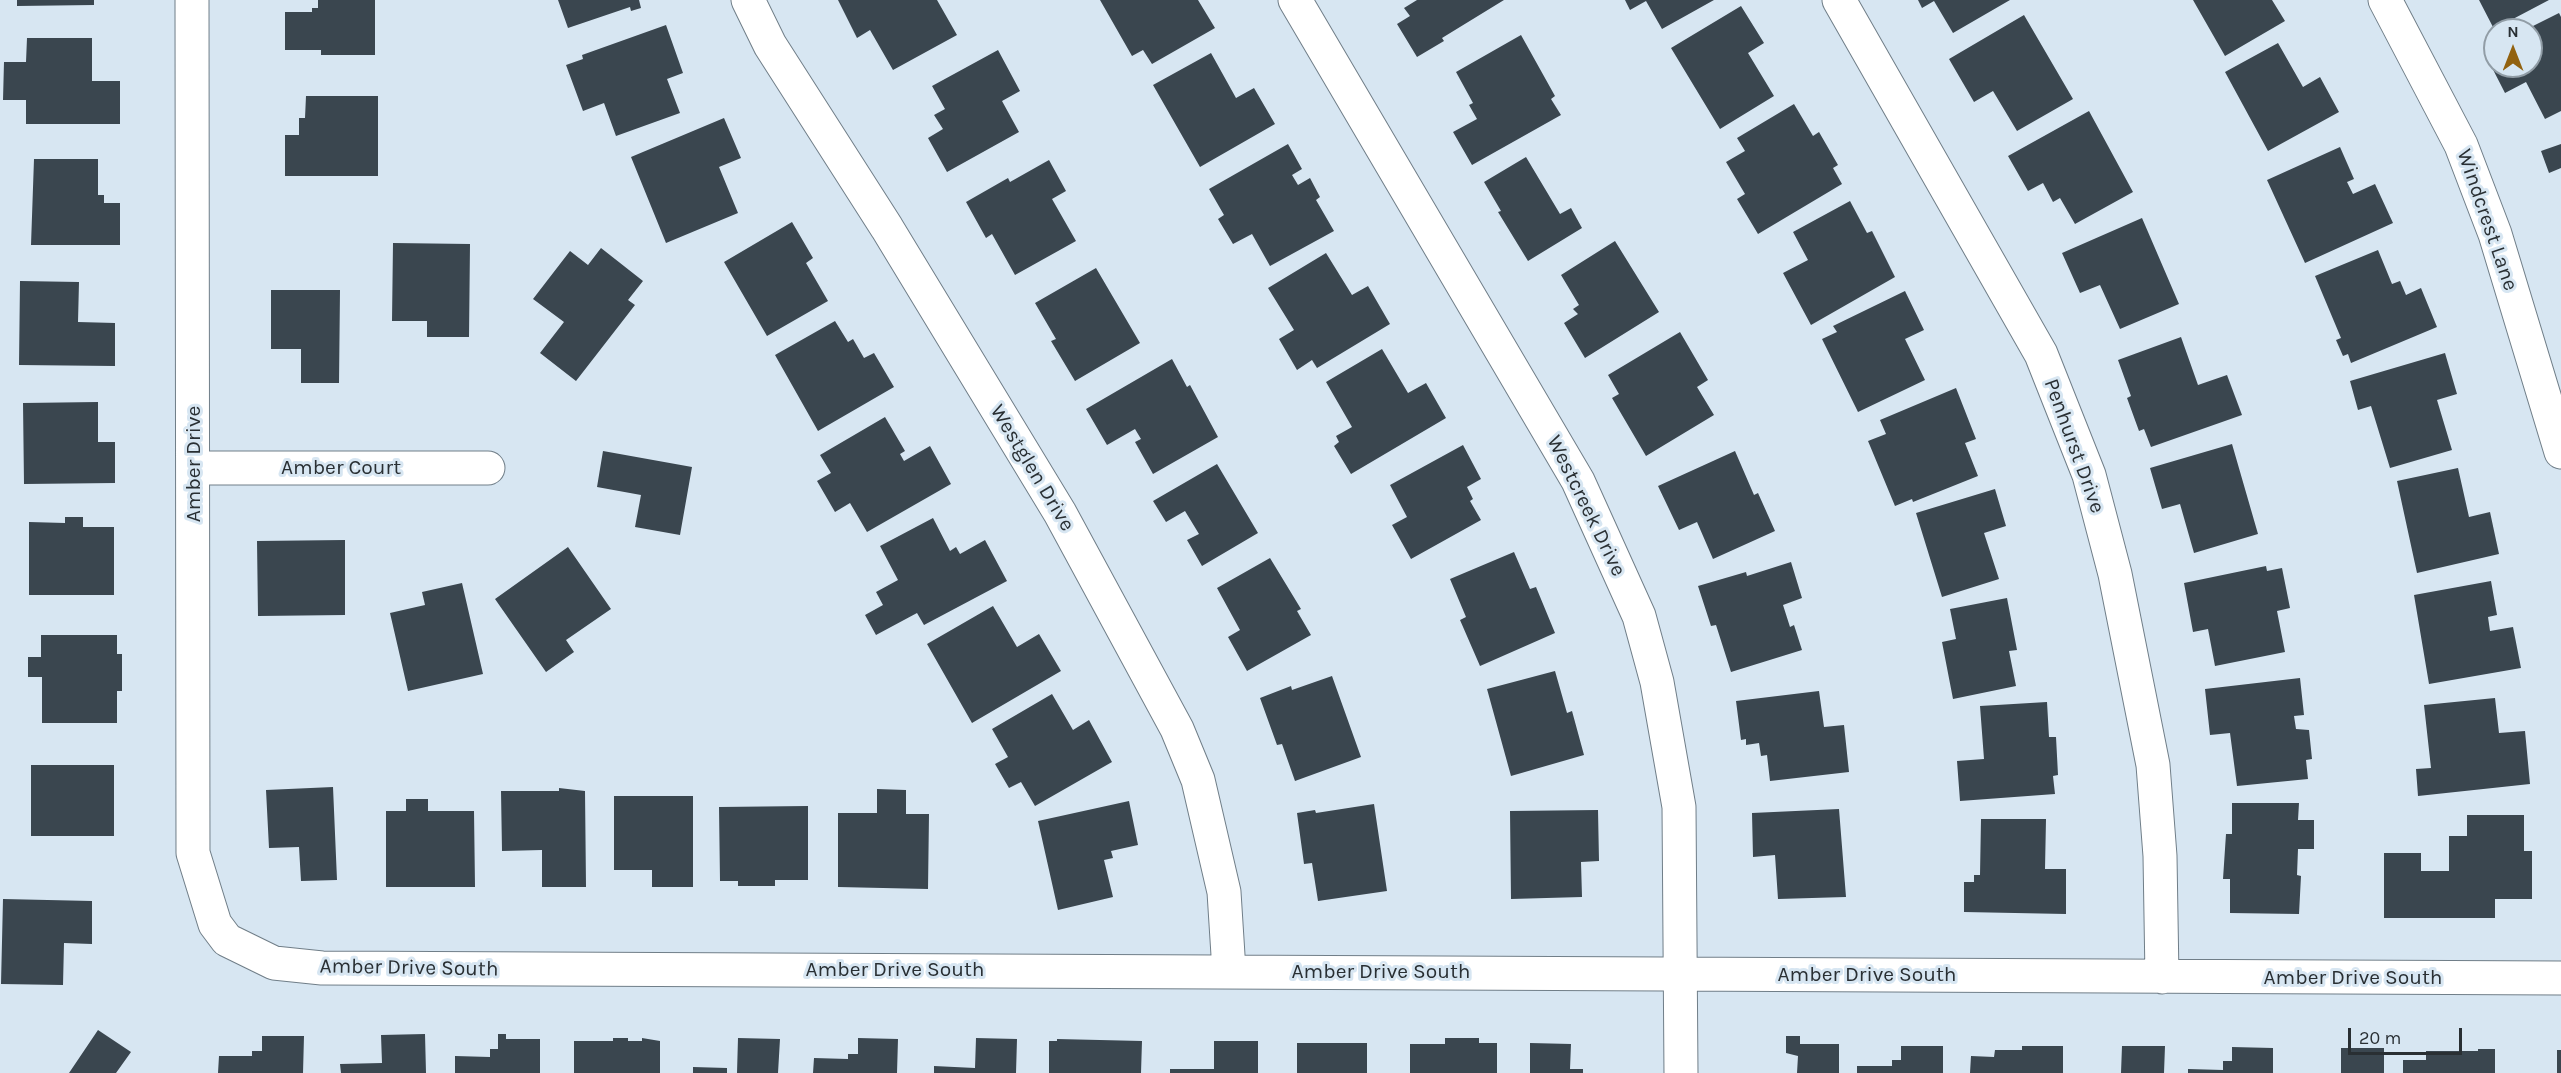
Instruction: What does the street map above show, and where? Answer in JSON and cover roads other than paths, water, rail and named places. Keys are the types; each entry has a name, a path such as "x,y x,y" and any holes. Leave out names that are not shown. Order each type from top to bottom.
{"street":[{"name":"Amber Drive","path":"192,0 193,854 215,924"},
{"name":"Westglen Drive","path":"748,0 770,45 887,228 1060,513 1177,729 1198,780 1224,892 1229,971"},
{"name":"Westcreek Drive","path":"1295,0 1578,481 1639,616 1657,682 1679,807 1681,1073"},
{"name":"Penhurst Drive","path":"1839,0 2041,354 2089,475 2115,574 2153,765 2160,856 2162,977"},
{"name":"Windcrest Lane","path":"2385,0 2465,156 2495,234 2561,452"},
{"name":"Amber Court","path":"194,468 488,468"},
{"name":"Amber Drive South","path":"215,924 227,940 274,963 322,968 2561,978"}]}
